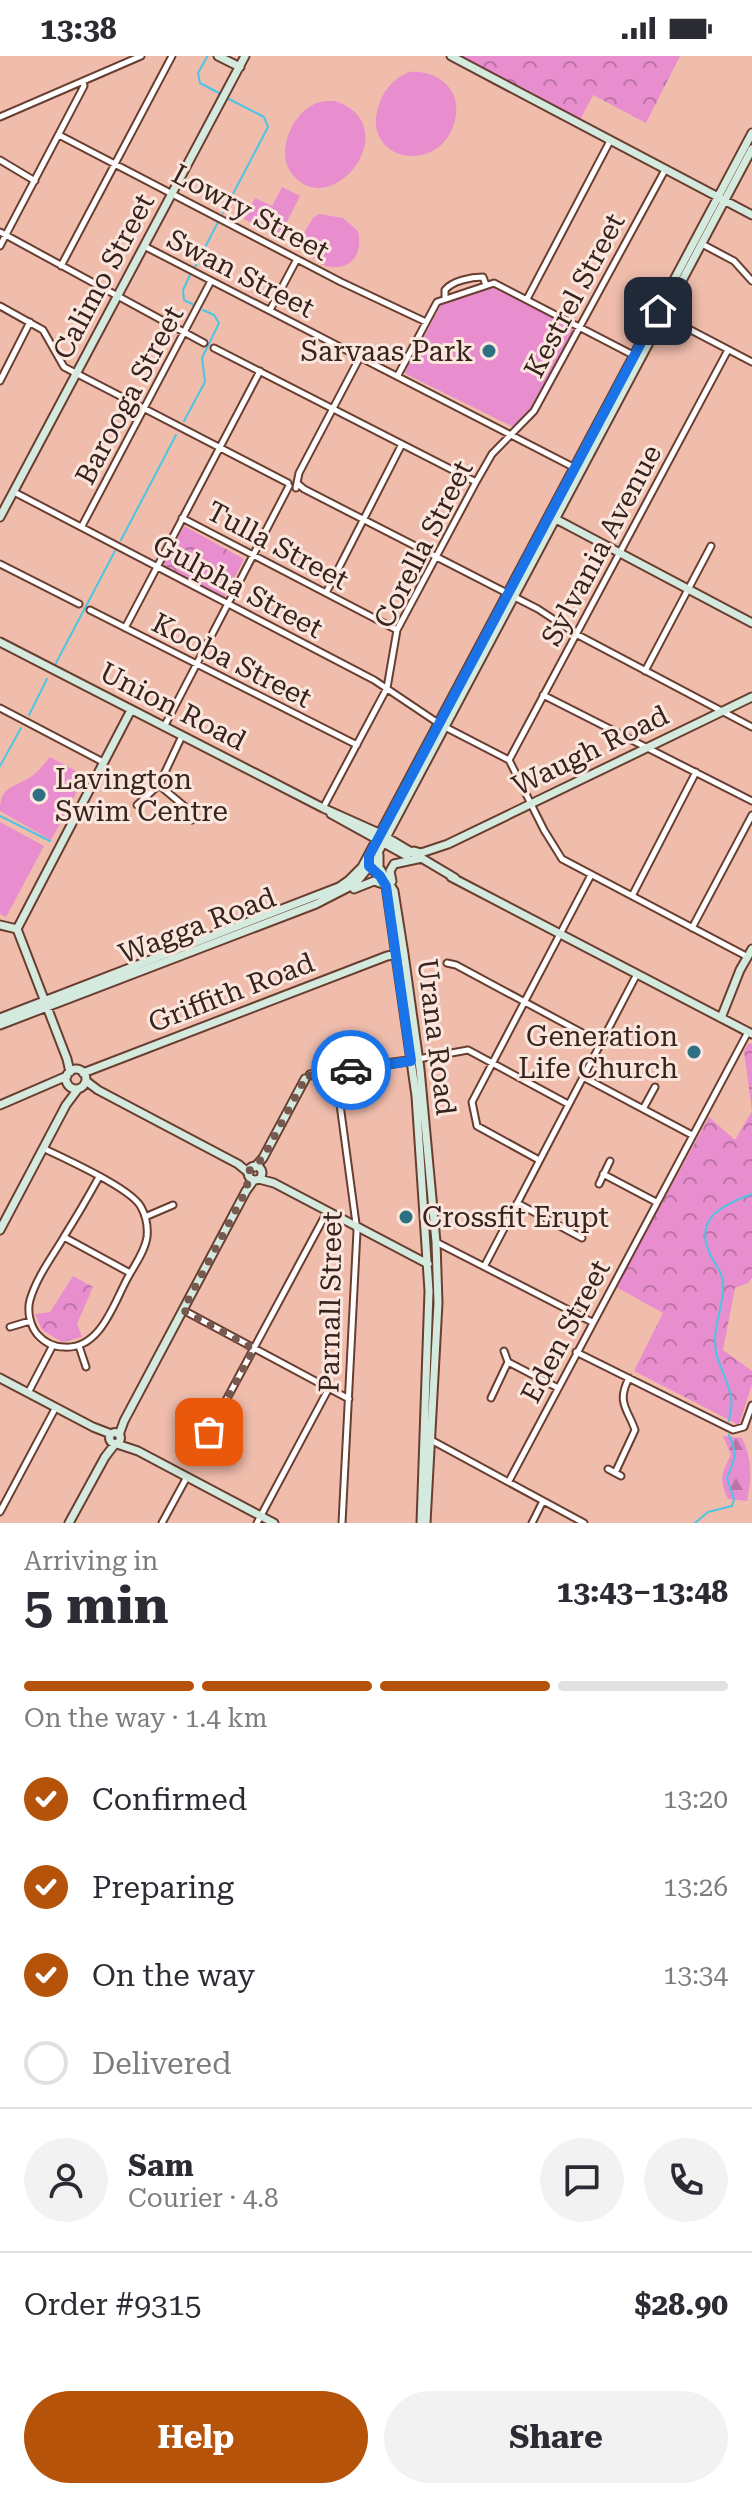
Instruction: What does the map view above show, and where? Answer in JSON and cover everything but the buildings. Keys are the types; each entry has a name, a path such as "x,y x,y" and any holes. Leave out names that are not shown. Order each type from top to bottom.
{"main road":[{"path":"218,56 240,67"},
{"name":"Calimo Street","path":"0,517 245,56"},
{"path":"451,56 752,215"},
{"path":"381,841 702,244 752,133"},
{"path":"553,518 575,468 635,356 752,149"},
{"path":"553,518 752,623"},
{"name":"Union Road","path":"0,642 750,1033"},
{"name":"Waugh Road","path":"417,859 752,697"},
{"path":"131,710 17,929 76,1080 426,1264 437,1264"},
{"name":"Union Road","path":"381,841 397,842 417,859 455,878"},
{"name":"Wagga Road","path":"311,902 349,880 381,841"},
{"name":"Wagga Road","path":"0,1025 132,970 342,893 358,882 370,867 381,841"},
{"name":"Urana Road","path":"381,841 379,866 390,890 400,954 431,1181 436,1242 438,1303 427,1439"},
{"name":"Waugh Road","path":"397,842 418,853 448,844"},
{"path":"432,864 437,851"},
{"path":"369,856 370,867"},
{"path":"390,890 393,864 417,859"},
{"name":"Urana Road","path":"370,867 390,890"},
{"path":"342,893 376,881 390,890"},
{"path":"0,925 17,929"},
{"path":"721,1018 746,956 752,949"},
{"name":"Griffith Road","path":"0,1105 52,1085 76,1080 400,954"},
{"name":"Wagga Road","path":"0,1018 46,1004"},
{"path":"69,1523 307,1077 415,1060"},
{"name":"Urana Road","path":"415,1060 430,1308 424,1523"},
{"path":"0,1230 76,1080"},
{"path":"423,1189 431,1181"},
{"path":"0,1378 187,1477 259,1520 274,1523"}],"street":[{"path":"0,117 141,56"},
{"path":"61,266 172,56"},
{"path":"0,246 3,234 35,181 84,86 83,81"},
{"name":"Lowry Street","path":"59,135 297,259 426,322"},
{"path":"527,299 610,141"},
{"path":"0,160 35,181"},
{"name":"Kestrel Street","path":"512,434 534,411 665,170"},
{"path":"3,234 204,343"},
{"path":"702,244 738,263 752,281"},
{"name":"Swan Street","path":"144,246 575,468"},
{"path":"270,310 297,259"},
{"path":"445,298 444,291 448,286 472,278 483,277 486,285"},
{"name":"Barooga Street","path":"82,526 211,281"},
{"path":"398,375 437,302 497,283 635,356"},
{"path":"0,306 30,322 49,337 62,365 76,373 437,556 752,727"},
{"path":"664,316 752,362"},
{"path":"0,381 30,322"},
{"path":"214,348 476,482"},
{"name":"Sylvania Avenue","path":"509,760 728,350"},
{"path":"164,727 360,357"},
{"path":"125,628 260,371"},
{"name":"Corella Street","path":"324,809 387,688 397,630 492,454 512,434"},
{"path":"326,593 403,444"},
{"name":"Gulpha Street","path":"14,492 387,688 442,726 509,760"},
{"name":"Tulla Street","path":"182,518 397,630"},
{"path":"645,671 711,546"},
{"path":"0,564 79,604"},
{"name":"Kooba Street","path":"90,610 357,745"},
{"path":"543,695 752,801"},
{"path":"0,708 103,762"},
{"path":"137,805 159,785 182,736"},
{"path":"509,760 557,854 746,956"},
{"path":"632,896 696,772"},
{"path":"159,785 184,806 192,820"},
{"path":"692,928 752,815"},
{"path":"539,1160 482,1129 474,1122 472,1102 591,875"},
{"path":"447,963 601,1043"},
{"path":"485,1265 637,974"},
{"name":"Eden Street","path":"509,1481 692,1135 750,1033"},
{"path":"415,1060 464,1050 568,1104"},
{"path":"583,1077 692,1135"},
{"name":"Parnall Street","path":"337,1082 355,1226 342,1523"},
{"path":"643,1109 655,1087"},
{"path":"43,1148 99,1177 136,1199 147,1226 145,1244 98,1333 79,1346 65,1348 41,1338 30,1321 28,1309 31,1297 99,1177"},
{"path":"599,1184 610,1161"},
{"path":"603,1174 656,1202"},
{"path":"517,1203 582,1238"},
{"path":"145,1217 173,1205"},
{"path":"209,1432 327,1212"},
{"path":"64,1237 130,1273"},
{"path":"436,1242 592,1322"},
{"path":"183,1310 349,1399"},
{"path":"10,1327 30,1321"},
{"path":"28,1393 53,1345"},
{"path":"79,1346 86,1367"},
{"path":"504,1351 508,1362 558,1388"},
{"path":"576,1352 733,1430 744,1427 752,1405"},
{"path":"491,1398 508,1362"},
{"path":"615,1473 635,1430 624,1410 624,1387 629,1378"},
{"path":"259,1520 329,1388"},
{"path":"0,1512 56,1407"},
{"path":"427,1439 584,1523"},
{"path":"162,1523 187,1477"},
{"path":"532,1523 543,1501"}],"green space":[{"path":"459,56 680,56 646,123 593,95 580,120"},
{"path":"409,72 436,77 449,88 456,105 449,135 437,149 421,155 405,155 391,150 380,139 376,123 385,92 395,80"},
{"path":"335,101 356,114 365,130 364,149 355,167 341,180 324,188 306,185 290,171 286,163 288,135 304,111 316,103"},
{"path":"282,187 300,196 279,237 244,219 255,198 272,206"},
{"path":"319,214 343,218 358,231 359,247 354,259 345,265 323,265 306,248 304,233"},
{"name":"Sarvaas Park","path":"495,287 573,330 531,410 513,427 405,371 442,303"},
{"path":"184,526 244,559 224,598 163,566"},
{"name":"Lavington Swim Centre","path":"50,757 76,771 71,781 80,786 51,840 0,811 6,791 32,776"},
{"path":"0,822 44,846 6,917 0,914"},
{"path":"749,1043 752,1044 752,1111 744,1051"},
{"path":"752,1111 752,1278 735,1288 723,1350 752,1371 752,1384 739,1425 634,1371 663,1313 616,1287 709,1117 735,1140"},
{"path":"73,1276 93,1287 77,1324 82,1337 62,1342 42,1330 35,1314 50,1312"},
{"path":"723,1436 742,1438 748,1453 750,1484 747,1501 728,1499 725,1492 722,1477 731,1455"}],"waterway":[{"path":"207,57 198,73 200,83 219,93"},
{"path":"223,213 268,127 264,117 229,99"},
{"path":"195,267 218,222"},
{"path":"190,275 183,290 184,300 194,305"},
{"path":"184,421 205,382 202,358 219,323 214,315 203,310"},
{"path":"121,540 176,435"},
{"path":"56,663 115,551"},
{"path":"29,715 47,679"},
{"path":"0,766 21,728"},
{"path":"0,816 50,841"},
{"path":"729,1421 732,1400 715,1343 723,1282 710,1254 705,1231 708,1222 721,1208 752,1194"},
{"path":"695,1523 708,1512 732,1506 734,1499 727,1478 734,1461 734,1448 729,1435"}],"way so far":[{"path":"209,1432 254,1349 183,1310 246,1191 250,1169 263,1158 305,1079 309,1079 310,1075 351,1070"}],"place":[{"name":"Sarvaas Park","path":"489,351"},
{"name":"Lavington Swim Centre","path":"39,795"},
{"name":"Generation Life Church","path":"694,1052"},
{"name":"Crossfit Erupt","path":"406,1217"}],"route":[{"path":"351,1070 411,1061 386,886 369,866 369,856 658,311"}]}
